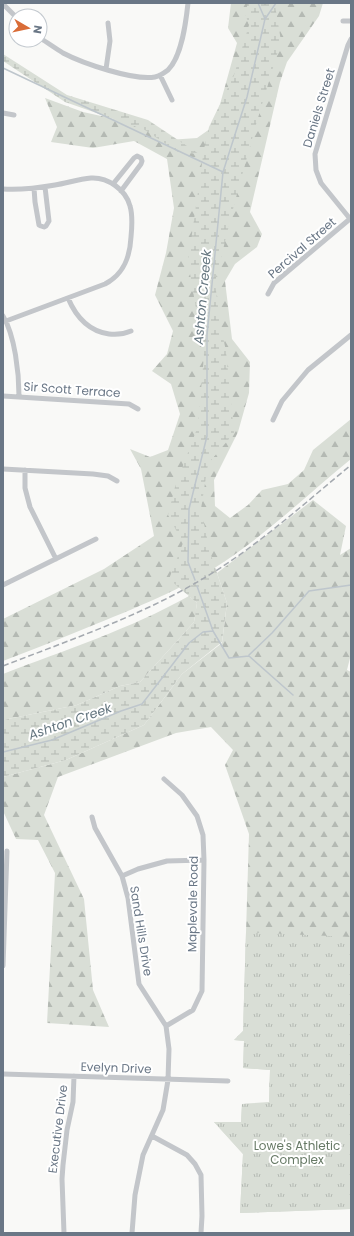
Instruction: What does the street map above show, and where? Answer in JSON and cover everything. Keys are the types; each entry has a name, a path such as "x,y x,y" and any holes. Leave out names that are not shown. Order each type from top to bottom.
{"street":[{"path":"48,43 75,58 106,69 150,78 160,75 169,69 175,60 184,29 188,3"},
{"path":"344,21 351,21"},
{"path":"106,69 110,41 108,23"},
{"name":"Daniels Street","path":"351,38 315,154 316,170 321,183 351,219"},
{"path":"160,75 172,100"},
{"path":"3,113 14,115"},
{"path":"113,184 134,158 137,156 140,157 142,159 141,164 121,191"},
{"path":"3,189 45,187 89,178 102,180 113,184 125,196 130,206 132,223 129,255 124,268 114,279 68,298 4,318 12,340 16,360 19,396"},
{"path":"34,188 39,225 44,227 49,221 45,187"},
{"name":"Percival Street","path":"268,294 274,283 351,219"},
{"path":"68,298 79,319 90,328 103,333 111,334 121,334 131,330"},
{"path":"273,420 282,402 308,370 351,335"},
{"name":"Sir Scott Terrace","path":"3,396 129,404 138,409"},
{"path":"3,468 108,476 117,481"},
{"path":"25,470 25,488 30,507 56,559"},
{"path":"3,585 96,539"},
{"name":"Maplevale Road","path":"164,779 182,795 197,816 203,835 204,860 202,991 192,1010 166,1026"},
{"name":"Sand Hills Drive","path":"92,817 94,828 122,876 128,898 139,984 166,1026 169,1049 168,1080 163,1110 143,1155 135,1195 132,1233"},
{"path":"3,966 7,851"},
{"path":"122,876 138,869 167,861 204,860"},
{"name":"Evelyn Drive","path":"3,1074 228,1082"},
{"name":"Executive Drive","path":"64,1233 62,1192 63,1165 67,1130 73,1102 74,1076"},
{"path":"152,1136 187,1155 195,1164 201,1175 201,1233"}],"green space":[{"path":"231,3 323,3 319,16 287,62 280,82 250,212 262,234 257,247 235,264 225,281 232,339 250,362 249,393 238,432 214,480 215,506 230,518 248,505 262,490 288,484 304,470 313,450 351,419 351,459 264,532 234,555 201,576 167,594 3,661 3,619 104,569 154,536 141,469 130,449 150,457 168,450 180,414 171,384 152,371 167,354 173,331 155,295 166,253 174,208 167,159 134,141 93,148 51,142 57,127 45,98 83,112 147,126 168,140 197,138 214,126 237,43 228,28"},
{"path":"248,3 276,3 275,5 281,41 255,128 215,282 220,323 226,351 234,433 208,464 201,509 210,552 227,603 222,642 182,674 144,725 66,760 3,777 3,720 77,705 120,686 140,682 194,622 197,603 169,579 183,543 168,515 175,487 198,426 204,355 188,262 204,149 209,127 234,75 249,25 245,13"},
{"path":"3,54 67,95 148,120 199,154 178,152 145,130 65,102 3,61"},
{"path":"313,500 346,526 340,555 351,548 351,654 347,670 351,672 351,1209 240,1213 243,1154 214,1122 241,1122 242,1104 269,1103 270,1070 243,1068 244,1041 234,1040 243,1031 249,834 225,765 233,750 211,727 176,733 58,777 44,815 84,899 93,990 109,1027 47,1023 55,873 38,840 16,839 3,811 3,777 66,760 144,725 182,674 222,643 227,603 217,573"},
{"path":"189,596 197,603 194,622 140,682 120,686 77,705 3,720 3,674 121,629"},
{"name":"Lowe's Athletic Complex","path":"246,932 351,937 351,1209 240,1213 243,1154 214,1122 241,1122 242,1104 269,1102 270,1070 243,1068 244,1041 234,1040 243,1031"}],"waterway":[{"path":"258,3 265,19"},
{"name":"Ashton Creeek","path":"195,580 188,562 189,509 207,436 207,335 223,172 247,97 265,19 276,3"},
{"path":"3,68 223,172"},
{"path":"249,655 272,633 309,591 351,585"},
{"path":"197,586 213,631 229,658 249,656 293,695"},
{"name":"Ashton Creek","path":"3,752 52,740 121,711 142,704 189,643 203,632 213,631"}],"railway":[{"path":"3,666 123,619 192,585 234,559 254,544 294,513 351,465"}]}
